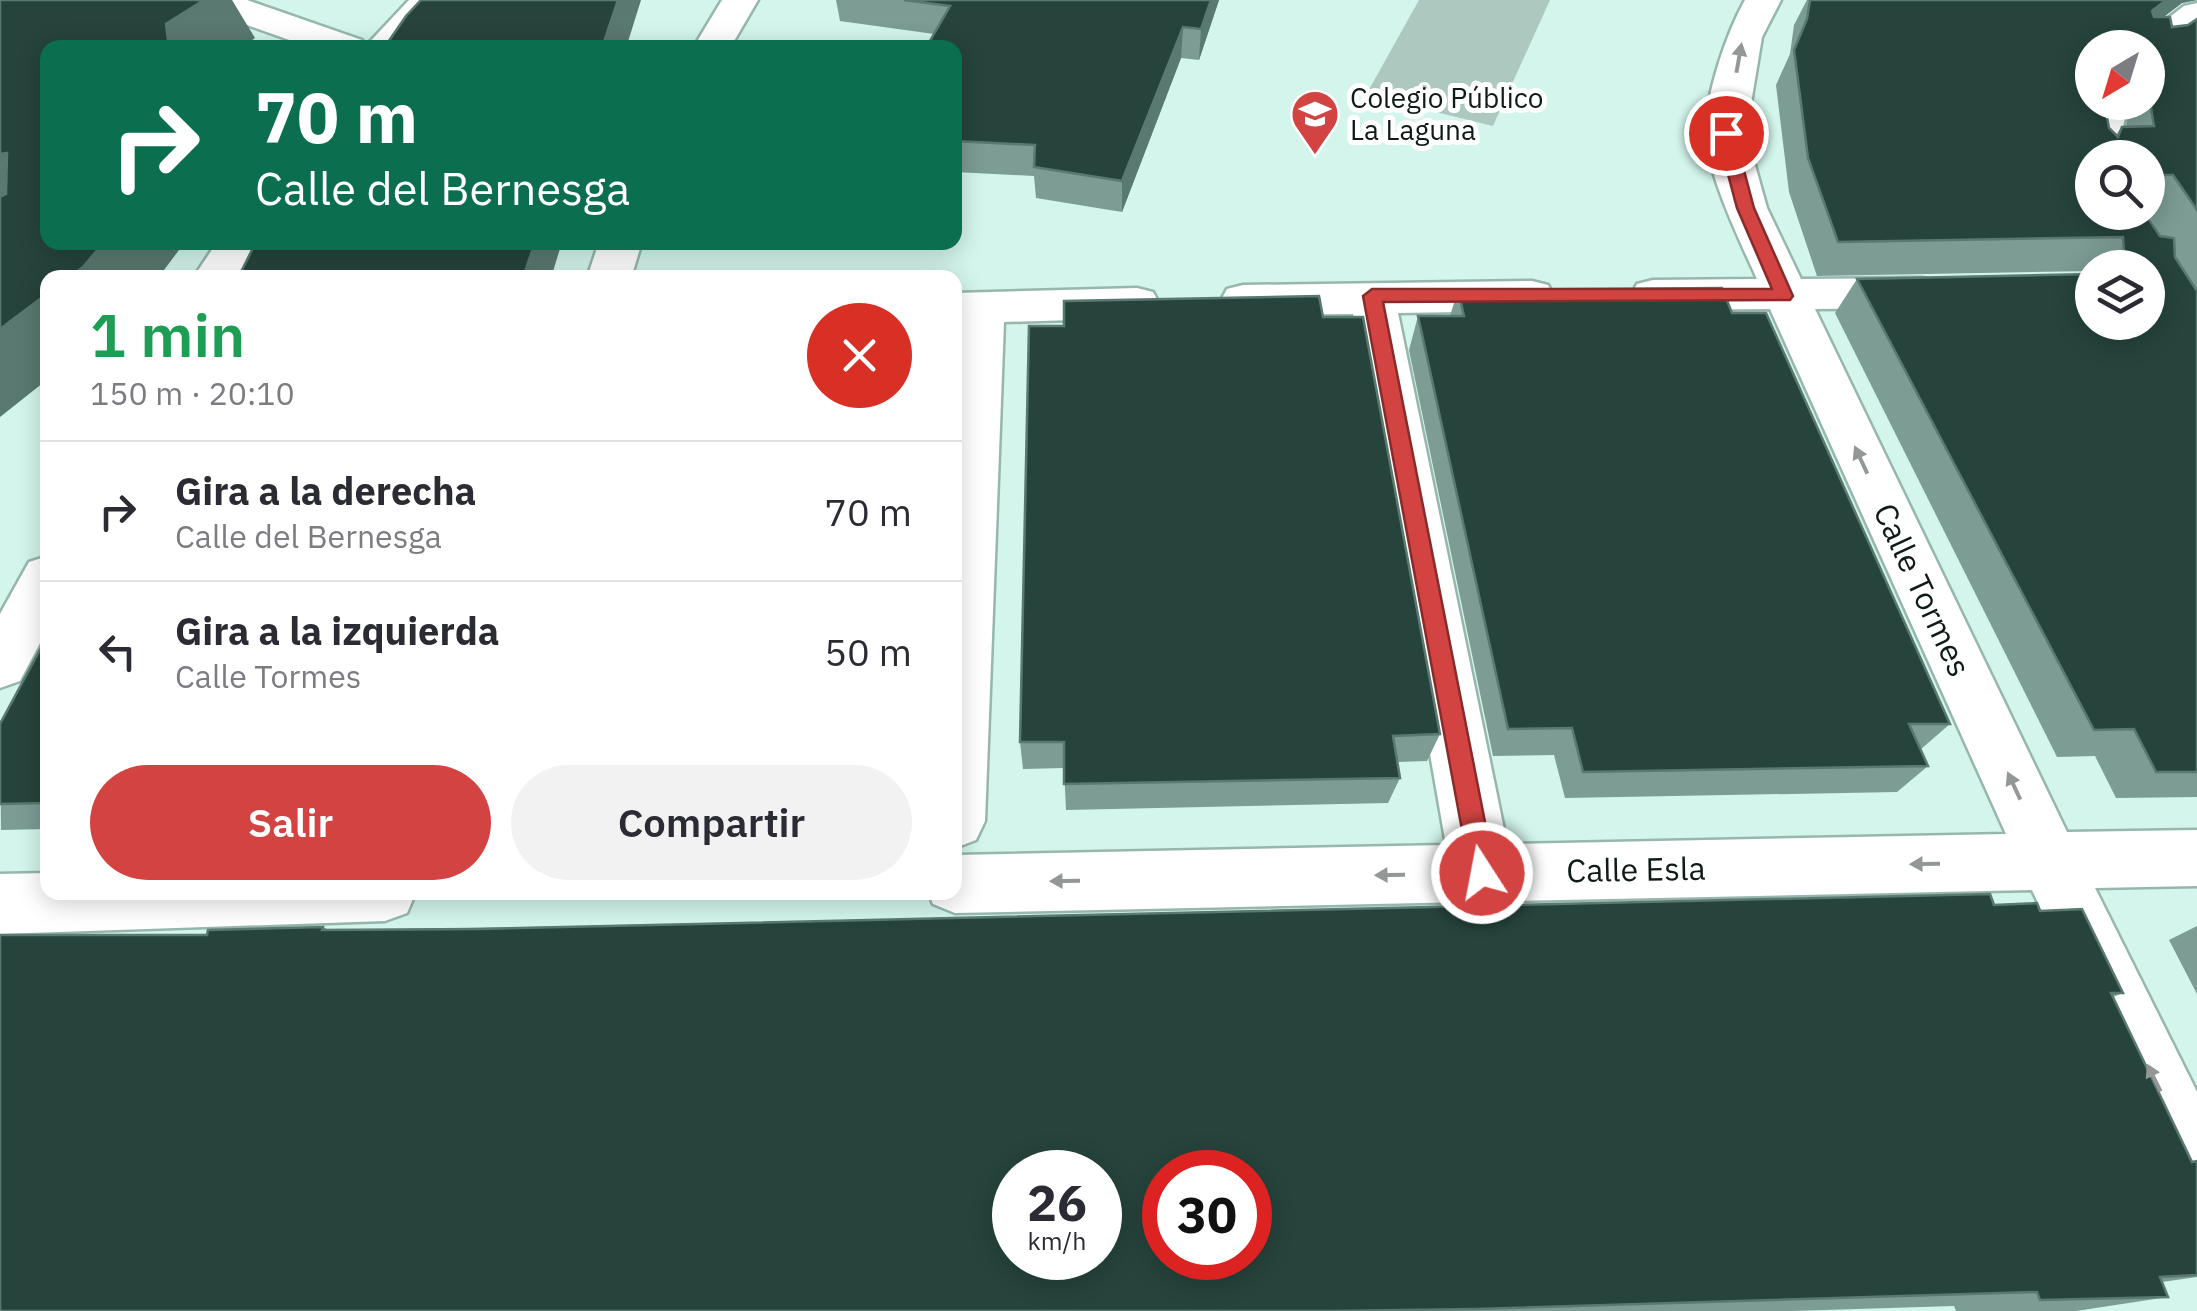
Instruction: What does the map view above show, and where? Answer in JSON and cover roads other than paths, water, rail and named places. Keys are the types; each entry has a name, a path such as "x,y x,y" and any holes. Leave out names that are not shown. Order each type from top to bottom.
{"street":[{"path":"212,0 298,40"},
{"path":"390,40 429,0"},
{"path":"716,40 740,0"},
{"name":"Calle Tormes","path":"1763,0 1742,37 1726,133 1746,208 1784,296 2197,1166"},
{"path":"2165,36 2197,14"},
{"path":"962,564 969,308 1372,296 1958,292"},
{"path":"1372,296 1482,873"},
{"path":"0,665 40,592"},
{"name":"Calle Esla","path":"962,884 2197,858"},
{"path":"0,904 128,900"}],"place":[{"name":"Colegio Público La Laguna","path":"1315,156"}]}
